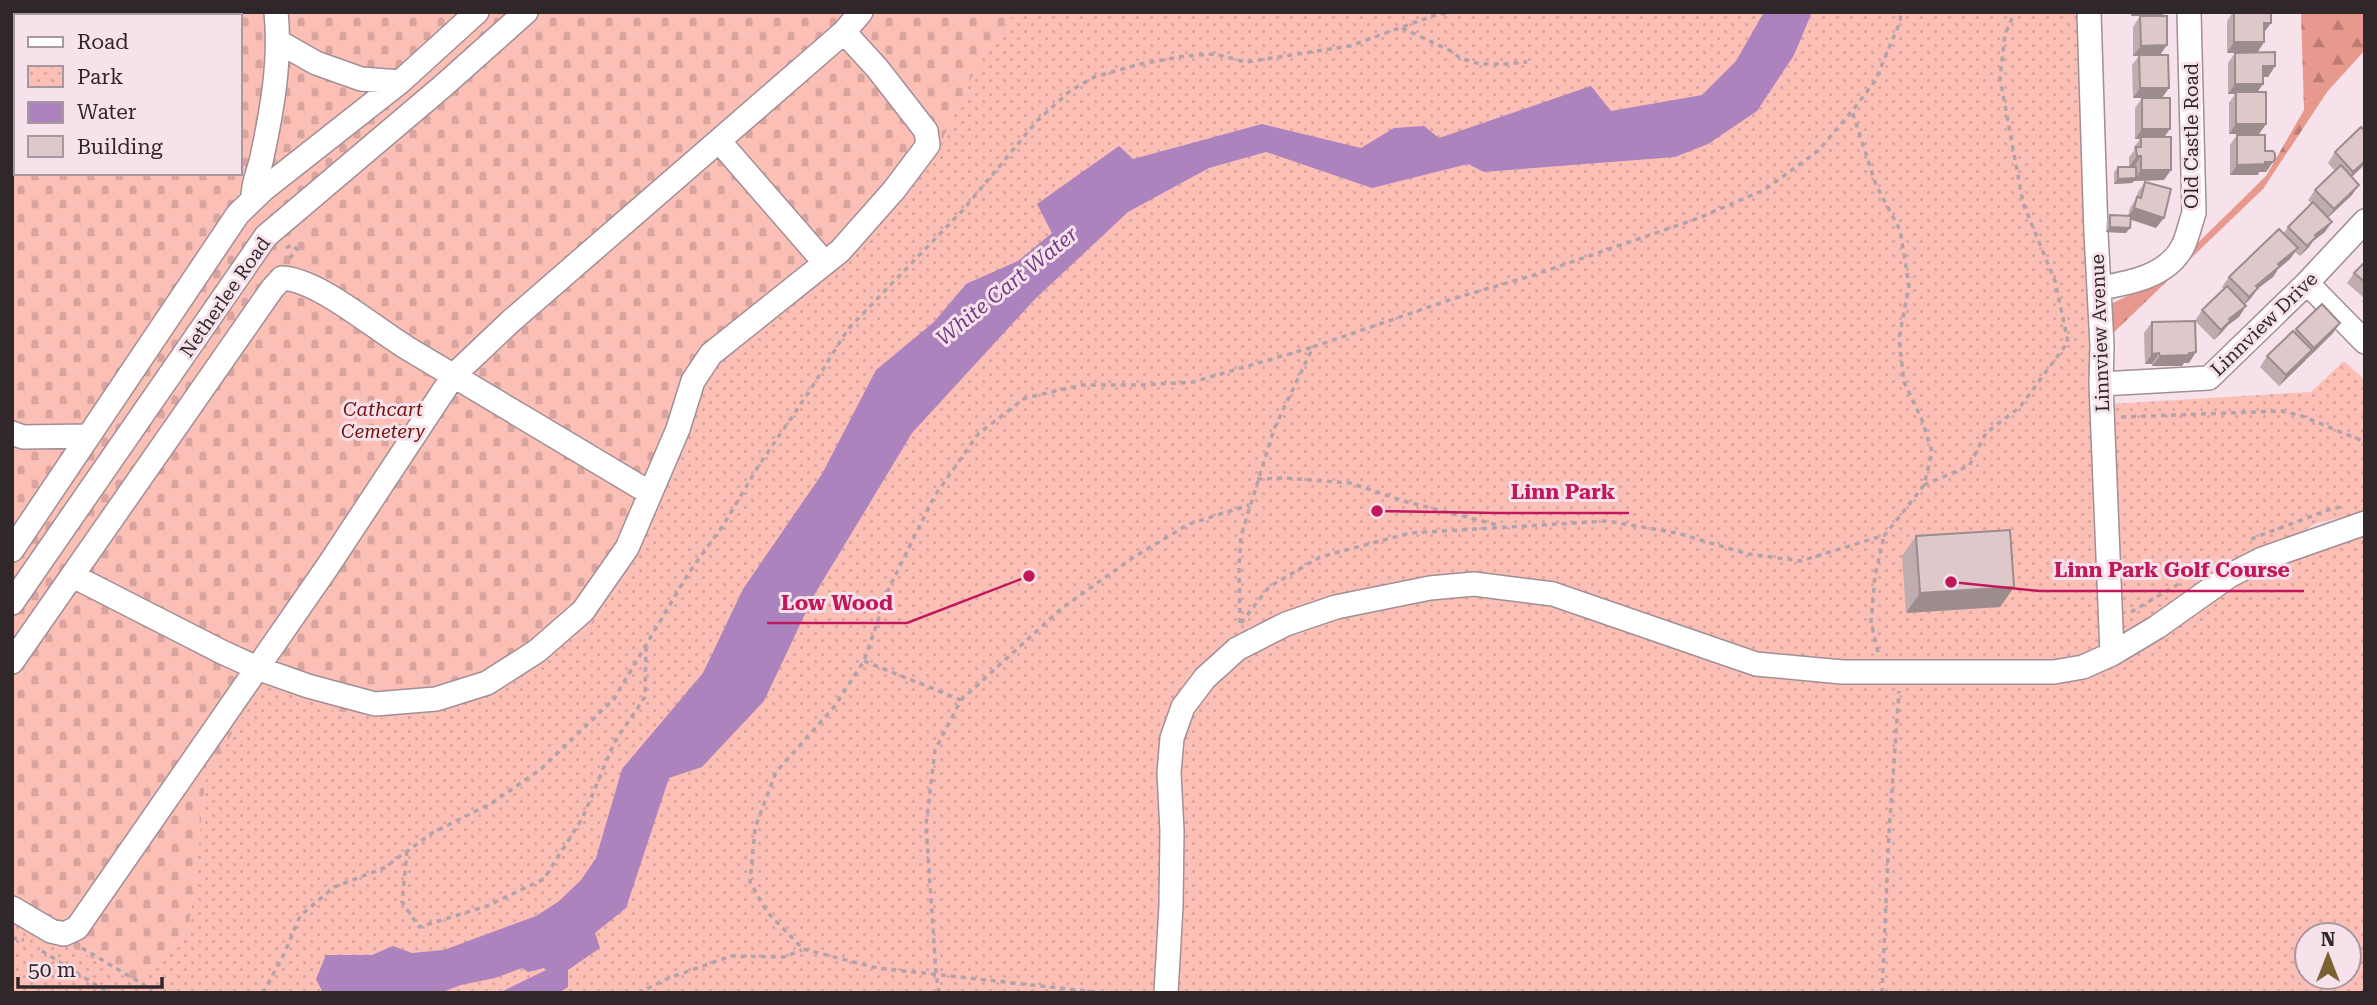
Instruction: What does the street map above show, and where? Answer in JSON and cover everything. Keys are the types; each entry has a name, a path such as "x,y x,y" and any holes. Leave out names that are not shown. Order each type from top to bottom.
{"street":[{"path":"253,199 253,188 262,159 279,41 276,12"},
{"path":"12,550 238,214 253,199 400,82 477,12"},
{"name":"Netherlee Road","path":"12,603 266,236 433,95 526,12"},
{"path":"12,908 51,931 64,934 77,928 328,566 454,375 511,321 844,32 861,12"},
{"name":"Linnview Avenue","path":"2090,12 2112,654"},
{"name":"Old Castle Road","path":"2100,288 2129,283 2152,274 2173,259 2183,245 2194,213 2189,12"},
{"path":"73,576 257,668 308,687 375,704 436,699 487,683 537,652 583,611 627,548 678,429 693,381 711,354 841,251 894,190 928,145 926,131 877,68 844,32"},
{"path":"279,41 317,63 360,79 400,82"},
{"path":"719,141 825,263"},
{"name":"Linnview Drive","path":"2101,394 2209,379 2307,283 2365,221"},
{"path":"12,662 282,278 291,278 315,288 405,347 650,493"},
{"path":"2307,283 2365,342"},
{"path":"12,433 23,437 88,436"},
{"path":"1166,993 1171,906 1172,831 1169,773 1172,738 1183,707 1205,678 1237,649 1286,624 1336,607 1430,587 1474,584 1553,594 1756,664 1842,672 2054,671 2083,667 2112,654 2240,570 2262,559 2365,523"}],"path":[{"path":"262,993 284,954 300,916 334,887 383,868 432,833 492,803 541,769 614,699 688,574 724,524 848,328 963,210 1037,121 1070,91 1094,76 1185,56 1215,54 1247,62 1350,46 1435,15 1453,12"},
{"path":"1105,993 877,968 803,949 767,912 751,882 755,828 776,772 834,707 864,661 889,588 934,497 978,434 1025,398 1082,385 1193,382 1313,347 1696,219 1764,190 1818,151 1852,111 1875,81 1900,22 1901,12"},
{"path":"1924,485 1969,466 1986,433 2020,407 2068,342 2055,281 2023,203 2000,78 2005,34 2015,12"},
{"path":"1402,27 1460,58 1480,64 1527,62"},
{"path":"1852,111 1876,185 1900,230 1909,285 1899,339 1904,382 1922,420 1931,452 1924,485 1885,535 1875,576 1871,622 1892,671 1882,993"},
{"path":"1313,347 1274,429 1249,505 1241,536 1240,625 1269,587 1321,557 1410,533 1607,521 1677,533 1748,554 1801,561 1885,535"},
{"path":"2101,394 2117,418 2282,411 2302,416 2365,442"},
{"path":"1257,479 1284,478 1350,483 1407,502 1503,526"},
{"path":"939,993 926,825 935,750 961,700 1062,608 1134,557 1189,524 1249,505"},
{"path":"407,851 402,902 419,927 487,906 544,879 583,817 614,743 645,697 646,645"},
{"path":"864,661 961,700"},
{"path":"64,934 71,941 144,985 152,993"},
{"path":"12,938 25,940"},
{"path":"36,948 109,993"},
{"path":"638,993 669,978 731,956 784,957 803,949"}],"green space":[{"name":"Cathcart Cemetery","path":"12,12 1016,12 987,46 941,143 838,265 704,373 684,450 635,560 592,625 492,694 392,719 336,712 266,681 206,775 189,929 134,981 12,915"},
{"path":"1016,12 2078,12 2103,669 2275,561 2365,537 2365,993 12,993 12,915 134,981 189,929 206,775 266,680 336,712 392,719 492,694 592,625 635,560 684,450 704,373 838,265 941,143 987,46"},
{"path":"2301,12 2365,12 2365,50 2327,92 2263,189 2110,336 2105,307 2161,279 2266,176 2304,110"},
{"path":"2344,361 2365,380 2365,512 2317,523 2120,638 2110,404 2311,392"}],"water":[{"name":"White Cart Water","path":"1764,12 1812,12 1794,55 1757,111 1708,144 1675,157 1484,172 1468,164 1372,188 1266,152 1209,168 1128,212 1035,299 912,433 813,597 764,701 702,767 669,778 626,908 595,933 600,948 568,970 568,987 559,993 499,993 546,970 544,968 528,972 522,968 440,993 323,993 316,979 326,955 372,955 393,946 412,953 444,950 536,916 558,902 581,880 596,858 622,769 703,673 743,589 822,474 876,370 934,322 966,284 1018,261 1052,233 1037,204 1119,146 1133,159 1262,124 1361,148 1394,128 1424,126 1439,138 1591,86 1611,111 1702,95 1736,61"}],"building":[{"path":"2234,12 2271,12 2271,23 2264,23 2264,42 2234,42"},
{"path":"2140,16 2167,16 2167,45 2141,46"},
{"path":"2275,52 2275,66 2263,66 2263,84 2235,84 2235,53"},
{"path":"2139,55 2168,55 2169,88 2140,88"},
{"path":"2236,92 2266,92 2266,124 2236,124"},
{"path":"2142,98 2170,98 2170,129 2142,129"},
{"path":"2361,127 2365,131 2365,161 2353,172 2335,152"},
{"path":"2237,135 2265,135 2265,151 2273,151 2273,162 2237,165"},
{"path":"2141,137 2171,137 2171,170 2141,170 2141,156 2137,156 2136,147 2141,147"},
{"path":"2341,165 2359,185 2334,209 2315,190"},
{"path":"2118,167 2136,167 2136,178 2118,179"},
{"path":"2145,182 2171,189 2164,218 2134,208 2137,197 2141,198"},
{"path":"2313,202 2332,222 2315,235 2307,246 2288,227"},
{"path":"2110,215 2131,216 2130,228 2110,227"},
{"path":"2279,229 2298,248 2256,286 2258,288 2249,297 2229,277"},
{"path":"2365,262 2365,282 2354,273"},
{"path":"2227,286 2246,306 2229,319 2221,330 2202,310"},
{"path":"2322,304 2340,323 2314,348 2296,329"},
{"path":"2195,321 2196,352 2189,355 2152,354 2152,322"},
{"path":"2293,331 2312,350 2286,375 2267,356"},
{"path":"2010,530 2014,587 1920,593 1916,536"}],"place":[{"name":"Linn Park","path":"1377,511"},
{"name":"Low Wood","path":"1029,576"},
{"name":"Linn Park Golf Course","path":"1951,582"}]}
